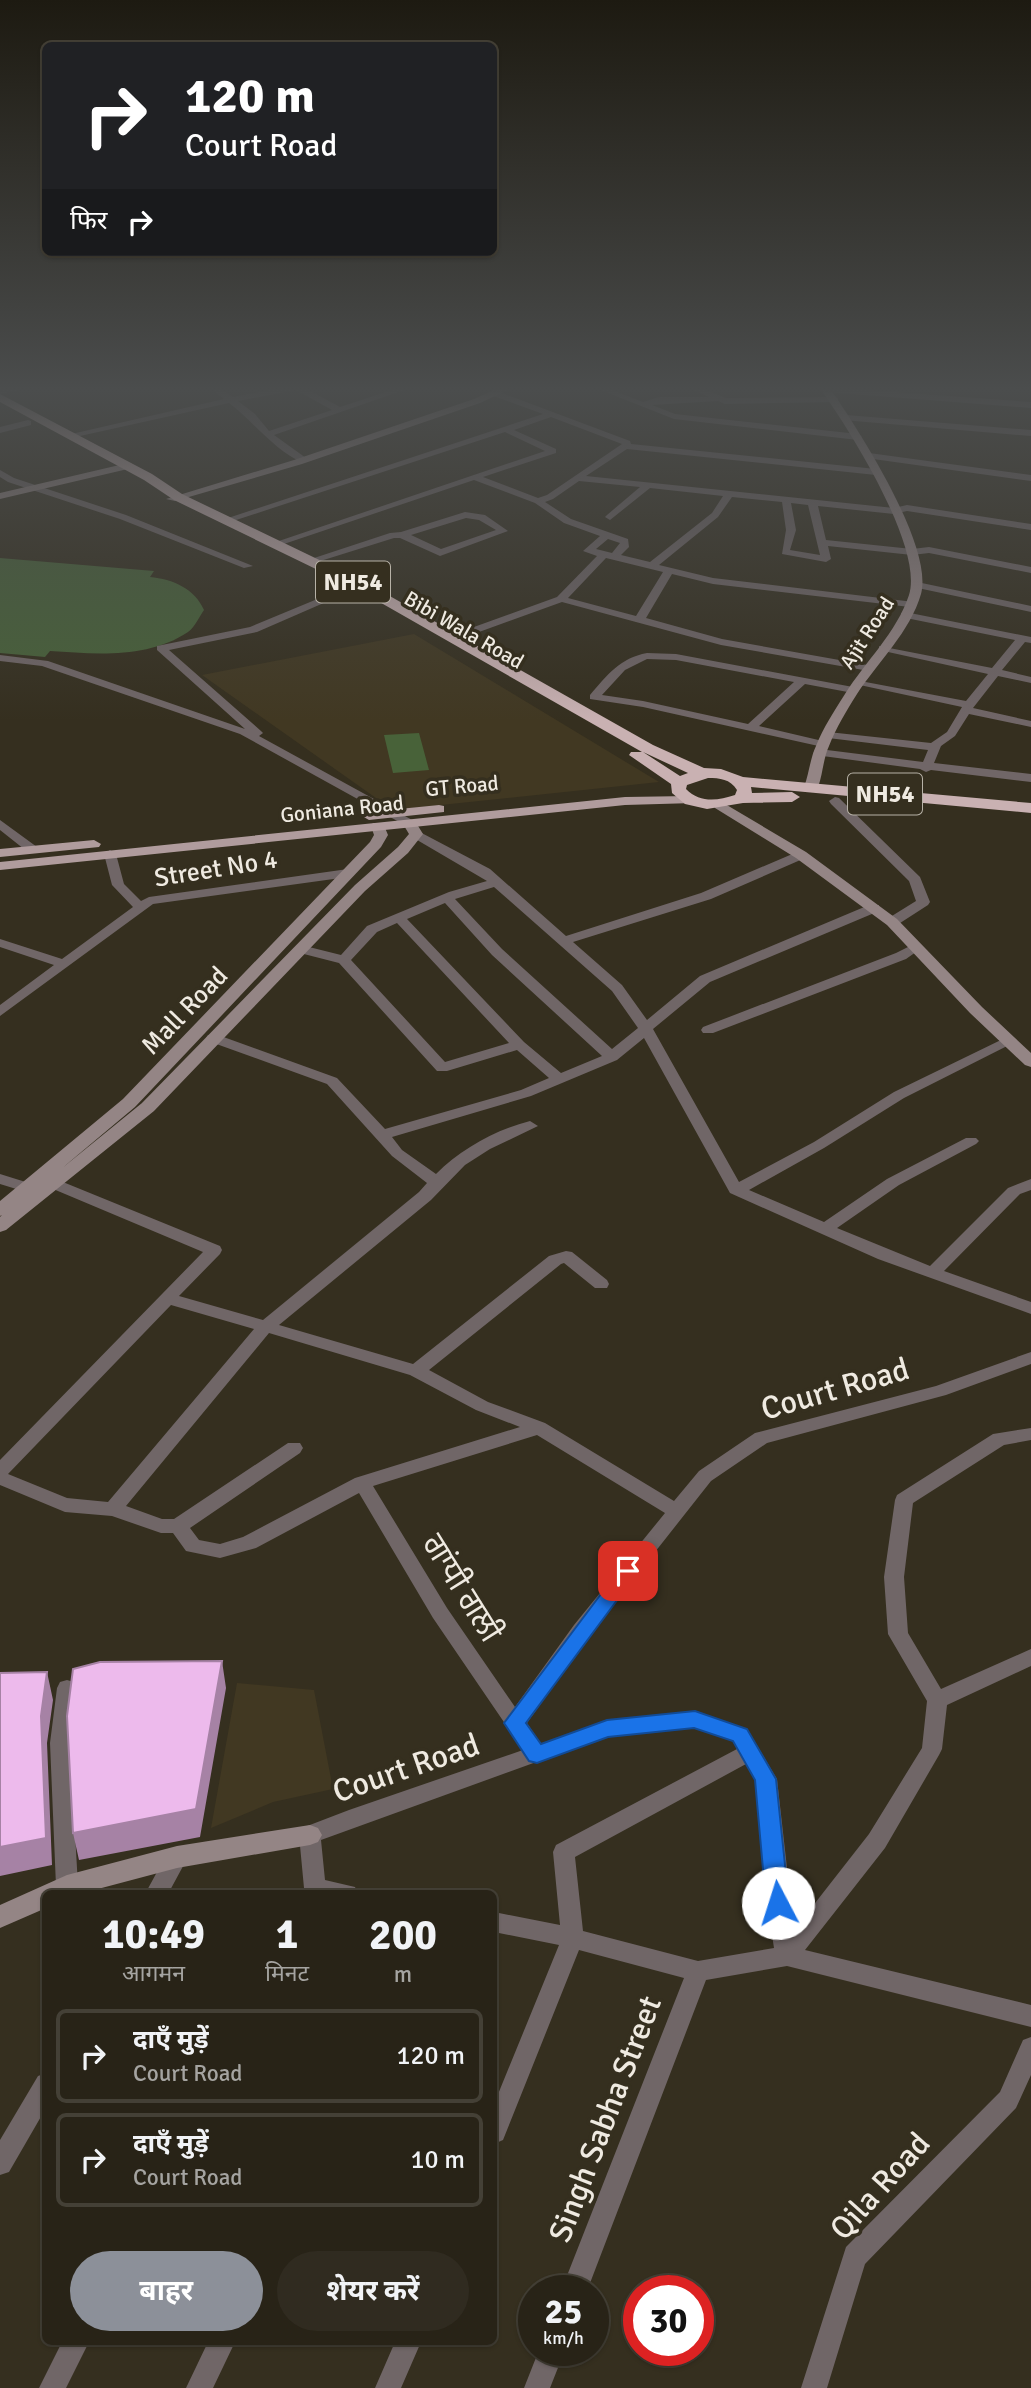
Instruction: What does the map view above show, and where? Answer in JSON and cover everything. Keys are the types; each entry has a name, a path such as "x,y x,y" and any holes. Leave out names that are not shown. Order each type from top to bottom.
{"highway":[{"name":"NH54","path":"176,498 310,561 354,588 453,638 647,748 702,773 723,774 739,780 1031,808"},
{"name":"Bibi Wala Road","path":"176,498 354,588 682,791"},
{"path":"682,791 702,773"},
{"path":"739,780 745,790 741,799"},
{"name":"NH54","path":"682,791 720,805 741,799 801,796 1031,819"}],"main road":[{"name":"GT Road","path":"0,853 373,821 390,813 682,791"},
{"name":"Goniana Road","path":"0,866 373,821 413,829 682,791"}],"street":[{"path":"68,498 248,566"},
{"path":"227,520 293,498"},
{"path":"275,544 414,498"},
{"path":"453,638 561,599 610,555 624,547 625,541 569,521 531,498"},
{"path":"538,501 546,498"},
{"path":"610,517 632,498"},
{"path":"653,565 715,515 726,498"},
{"path":"781,498 894,511 907,508 1031,527"},
{"name":"Ajit Road","path":"811,787 819,768 823,744 856,686 908,609 917,585 912,552 888,498"},
{"path":"786,499 791,530 785,552 826,559 812,502"},
{"path":"310,561 465,515 482,517 503,531 440,553 402,535"},
{"path":"607,535 588,551 713,581 908,609 1026,640 968,708 951,734 935,747 926,768"},
{"path":"821,542 912,552 929,550 1031,570"},
{"path":"640,619 669,570"},
{"path":"917,585 1031,609"},
{"path":"278,751 161,648 253,630 354,588"},
{"path":"561,599 721,642 869,668"},
{"path":"883,648 1031,680"},
{"path":"579,709 594,697 624,663 648,654 802,682 856,686 968,708 1031,724"},
{"path":"3,660 44,663 244,732 390,813 485,872 617,988 645,1027 736,1191 932,1273 1031,1308"},
{"path":"751,727 802,682"},
{"path":"594,697 643,704 751,727 926,768 1031,778"},
{"path":"823,744 935,747"},
{"path":"352,794 373,821"},
{"path":"835,801 915,880 923,902 892,922"},
{"path":"720,805 802,855 892,922 1031,1062"},
{"name":"Mall Road","path":"0,1210 129,1103 283,944 376,844 381,835 373,821"},
{"path":"0,824 33,850"},
{"path":"0,1226 148,1107 359,888 403,850 413,829"},
{"path":"110,854 118,885 140,907"},
{"path":"564,941 706,896 802,855"},
{"name":"Street No 4","path":"0,1012 149,901 348,873"},
{"path":"344,960 372,929 496,882"},
{"path":"448,899 497,952 611,1057"},
{"path":"382,1135 526,1093 611,1057 705,979 874,908"},
{"path":"398,917 519,1045 559,1079"},
{"path":"0,943 64,964"},
{"path":"708,1030 901,956 916,947"},
{"path":"301,949 344,960 442,1068 519,1045"},
{"path":"213,1038 332,1081 397,1153 436,1182"},
{"path":"736,1191 819,1145 899,1095 1010,1041"},
{"path":"113,1509 266,1326 425,1196 466,1154 530,1126"},
{"path":"825,1229 893,1182 971,1141"},
{"path":"0,1179 26,1187"},
{"path":"0,1471 214,1250 52,1183"},
{"path":"932,1273 1014,1191 1031,1184"},
{"path":"416,1371 555,1260 566,1256 601,1284"},
{"path":"168,1298 416,1371 482,1406 539,1428 676,1511"},
{"name":"Court Road","path":"515,1723 581,1631 705,1476 761,1438 940,1391 1031,1358"},
{"path":"178,1526 193,1546 220,1551 249,1543 362,1483 539,1428"},
{"path":"787,1956 877,1841 932,1749 937,1700 898,1634 894,1577 904,1500 999,1439 1031,1434"},
{"path":"0,1478 65,1505 113,1509 162,1526 178,1526 295,1448"},
{"name":"ਗਾਂਧੀ ਗਲੀ","path":"362,1483 440,1613 515,1723"},
{"path":"937,1700 1031,1657"},
{"path":"40,1689 77,1686 60,1743 55,1890"},
{"name":"Court Road","path":"310,1835 607,1728 695,1719 740,1735 766,1779 778,1903 787,1956"},
{"path":"515,1723 537,1754"},
{"path":"497,2125 573,1938 564,1852 750,1752"},
{"path":"62,1890 177,1857 310,1835 314,1890"},
{"path":"158,1890 177,1857"},
{"path":"0,1918 42,1898"},
{"path":"497,1923 573,1938 698,1971 787,1956 1031,2016"},
{"name":"Singh Sabha Street","path":"581,2275 698,1971"},
{"name":"Qila Road","path":"814,2388 855,2256 1008,2100 1031,2049"},
{"path":"0,2163 42,2091"},
{"path":"51,2388 74,2345"},
{"path":"199,2388 220,2345"},
{"path":"388,2388 407,2345"},
{"path":"537,2388 546,2366"}],"shaded area":[{"path":"414,634 659,782 393,810 202,675"},
{"path":"237,1683 314,1690 333,1789 273,1802 211,1828"}],"green space":[{"path":"0,558 154,571 150,577 182,586 195,596 204,610 188,632 172,641 139,651 50,651 45,657 0,653"},
{"path":"419,733 429,770 393,773 384,735"}],"building":[{"path":"222,1661 196,1809 73,1833 67,1716 73,1669 100,1662"},
{"path":"47,1672 41,1716 46,1838 0,1847 0,1673"}],"route":[{"path":"628,1571 515,1723 537,1754 607,1728 695,1719 740,1735 766,1779 778,1903"}]}
